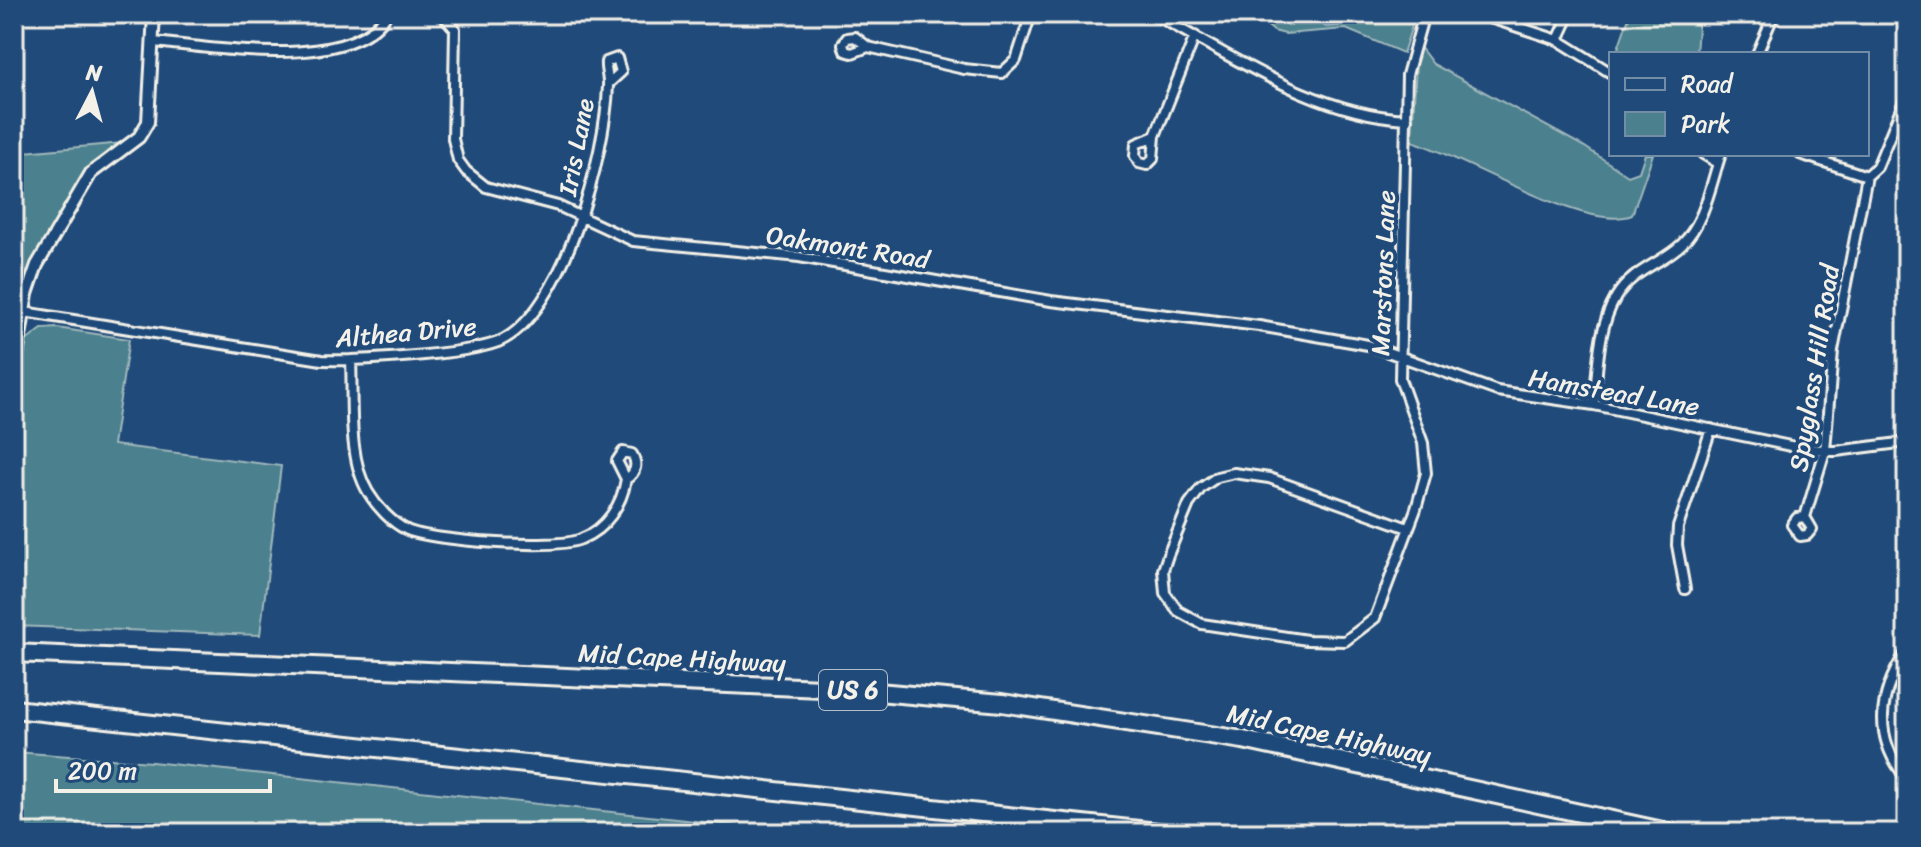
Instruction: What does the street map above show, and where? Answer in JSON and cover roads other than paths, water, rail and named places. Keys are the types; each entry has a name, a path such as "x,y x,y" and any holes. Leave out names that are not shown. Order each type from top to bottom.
{"highway":[{"name":"Mid Cape Highway","path":"18,653 844,689 1002,703 1243,740 1672,833"},
{"path":"16,710 1167,833"}],"street":[{"path":"14,373 24,312 37,265 91,173 135,141 146,128 151,106 154,14"},
{"path":"153,42 317,52 344,44 376,27 387,14"},
{"name":"Oakmont Road","path":"442,14 455,29 453,139 458,160 486,187 558,206 647,244 799,257 1130,313 1259,326 1401,354"},
{"path":"868,47 964,69 1002,73 1016,60 1031,14"},
{"path":"1153,14 1319,100 1360,113 1407,119"},
{"name":"Marstons Lane","path":"1408,528 1269,478 1246,472 1225,475 1208,482 1189,504 1168,555 1163,583 1178,611 1202,624 1307,640 1345,641 1375,618 1408,528 1423,485 1426,453 1402,391 1401,354 1409,61 1424,14"},
{"path":"1478,14 1558,40 1609,72"},
{"path":"1558,40 1570,14"},
{"path":"1758,52 1774,14"},
{"path":"1155,136 1195,36"},
{"name":"Iris Lane","path":"582,218 594,184 609,83"},
{"path":"1806,156 1867,176 1877,167 1907,94"},
{"path":"1898,117 1907,122"},
{"path":"1594,405 1602,337 1615,299 1638,272 1689,237 1719,158"},
{"name":"Spyglass Hill Road","path":"1805,517 1825,451 1833,351 1867,176"},
{"name":"Althea Drive","path":"24,312 240,349 351,360 474,347 508,336 524,324 545,296 582,218"},
{"name":"Hamstead Lane","path":"1401,354 1497,391 1594,405 1825,451 1907,442"},
{"path":"351,360 355,439 364,483 375,502 406,530 455,540 571,543 588,536 606,522 622,498 626,479"},
{"path":"1685,589 1677,545 1678,527 1711,429"},
{"path":"1907,651 1890,679 1882,715 1890,755 1907,779"}],"water":[{"path":"1310,14 1342,14 1344,19 1337,26 1326,27"}]}
